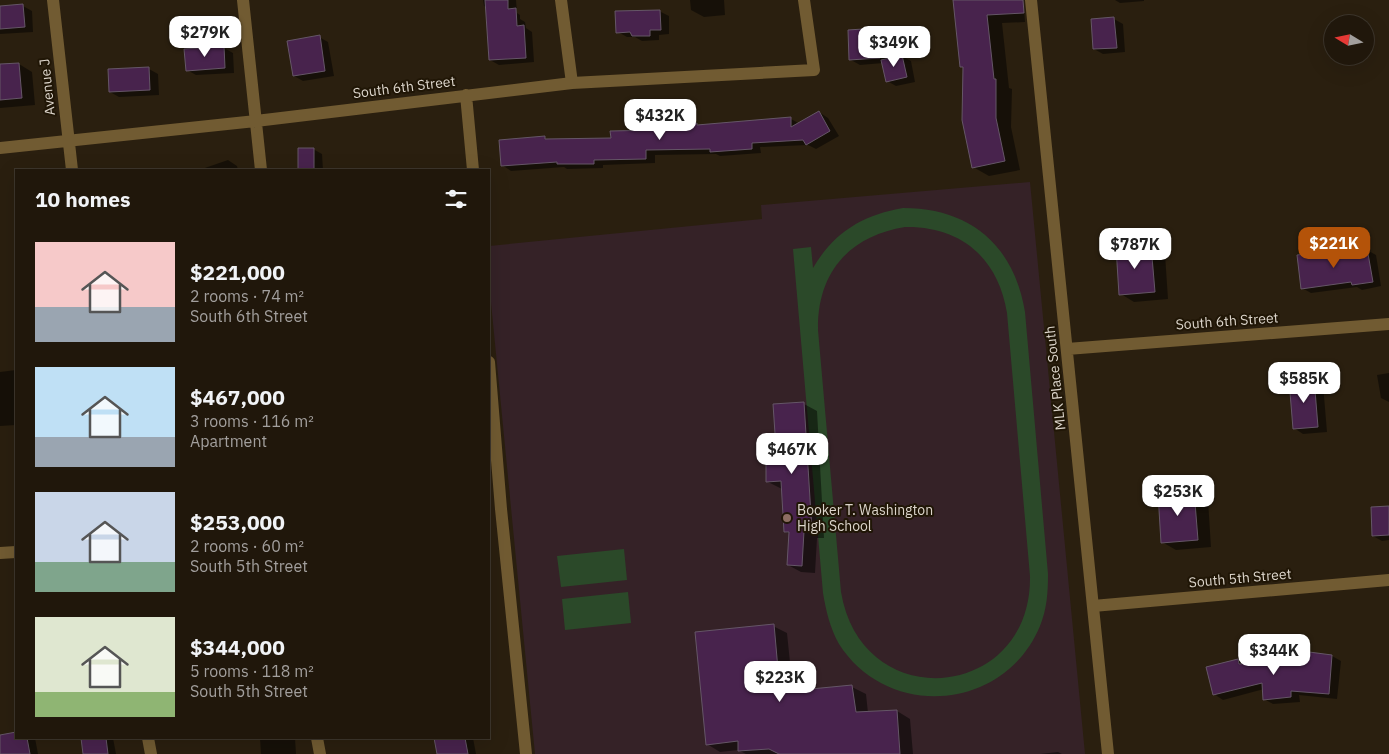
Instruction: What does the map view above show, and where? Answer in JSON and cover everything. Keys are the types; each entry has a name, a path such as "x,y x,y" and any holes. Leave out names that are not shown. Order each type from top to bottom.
{"street":[{"name":"Avenue J","path":"53,0 72,169"},
{"path":"243,0 261,169"},
{"path":"561,0 572,83"},
{"name":"South 6th Street","path":"0,148 256,121 572,83 814,70 804,0"},
{"name":"MLK Place South","path":"1031,0 1108,754"},
{"path":"466,95 472,169"},
{"name":"South 6th Street","path":"1067,349 1389,324"},
{"path":"490,386 495,509 526,754"},
{"path":"0,553 15,552"},
{"name":"South 5th Street","path":"1093,606 1389,580"},
{"path":"148,739 151,754"},
{"path":"317,739 320,754"}],"shaded area":[{"name":"Booker T. Washington High School","path":"1030,182 1085,754 535,754 490,292 490,246 762,219 761,205"}],"green space":[{"path":"903,208 927,210 949,215 968,223 985,235 1011,267 1025,312 1048,574 1046,607 1040,626 1023,654 1001,675 974,689 945,696 915,695 886,686 860,669 836,638 823,593 793,249 811,247 813,268 830,244 840,235 862,221","holes":["905,227 925,228 943,232 960,239 974,249 986,261 1002,293 1007,313 1030,576 1023,618 1004,649 977,669 944,678 911,675 880,660 855,632 841,592 818,330 819,310 823,291 830,275 840,260 868,239 885,232"]},
{"path":"624,549 627,580 561,587 557,556"},
{"path":"628,592 631,623 565,630 562,599"}],"building":[{"path":"485,0 508,0 508,9 516,8 517,26 524,25 526,58 489,60"},
{"path":"953,0 1023,0 1024,13 987,15 994,79 996,79 996,118 1005,161 972,168 962,120 963,67 960,67"},
{"path":"23,4 25,27 0,29 0,6"},
{"path":"660,10 661,30 650,30 650,36 632,36 630,32 616,33 615,11"},
{"path":"1114,17 1117,48 1093,49 1091,19"},
{"path":"878,28 880,58 849,60 848,30"},
{"path":"320,35 325,71 293,76 287,41"},
{"path":"224,46 225,68 186,71 184,49"},
{"path":"902,55 907,77 886,82 881,60"},
{"path":"19,63 22,98 0,100 0,64"},
{"path":"149,67 150,90 109,92 108,69"},
{"path":"819,111 830,131 806,145 803,140 752,143 752,149 710,152 710,149 646,150 646,159 594,160 594,164 557,164 557,162 501,166 499,140 545,136 545,139 611,138 610,131 655,130 654,124 697,123 697,125 791,117 791,127"},
{"path":"298,148 314,148 314,169 298,169"},
{"path":"1151,245 1155,292 1119,295 1116,247"},
{"path":"1367,248 1373,282 1352,285 1351,282 1301,289 1297,255 1330,251 1330,255"},
{"path":"1314,378 1318,427 1293,429 1289,380"},
{"path":"804,402 812,531 804,531 802,566 787,565 789,532 784,532 781,481 766,482 766,463 777,463 773,404"},
{"path":"1194,490 1198,540 1161,543 1158,493"},
{"path":"1389,506 1389,535 1372,536 1371,507"},
{"path":"774,624 780,692 852,685 856,712 897,710 900,754 779,754 769,749 738,751 738,741 706,745 695,632"},
{"path":"1309,652 1332,655 1329,694 1291,691 1291,697 1263,700 1262,683 1213,695 1206,667 1238,659 1239,664 1309,658"},
{"path":"15,732 15,739 27,739 30,754 0,754 0,735"},
{"path":"81,739 106,739 108,754 83,754"},
{"path":"434,739 465,739 468,754 437,754"}],"place":[{"name":"Booker T. Washington High School","path":"787,518"}]}
